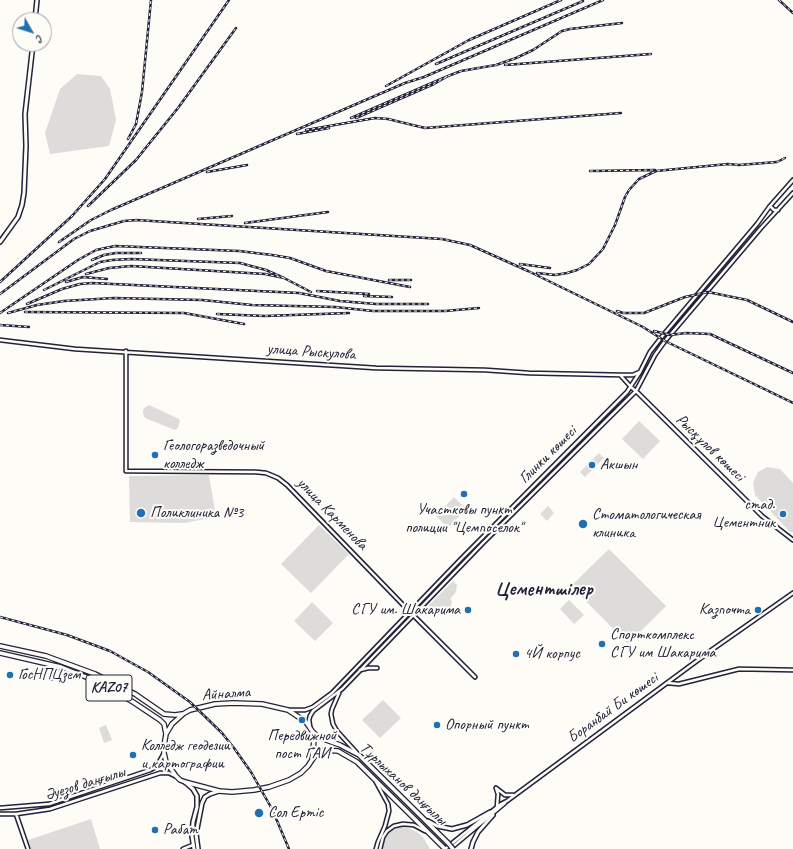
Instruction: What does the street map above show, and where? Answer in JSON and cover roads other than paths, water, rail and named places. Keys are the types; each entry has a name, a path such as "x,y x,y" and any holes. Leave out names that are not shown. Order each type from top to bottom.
{"highway":[{"name":"KAZ07","path":"0,646 46,656 88,671 135,694 164,714 183,714"},
{"name":"KAZ07","path":"0,653 61,667 96,681 133,702 160,720 164,724 166,734"},
{"path":"51,678 54,670 61,667"},
{"name":"Айналма","path":"166,734 172,724 183,714 215,704 233,703 262,704 288,710 303,719 311,730"},
{"path":"166,734 164,753 166,762 176,776 185,782 219,792 254,790 269,787 296,777 312,760 314,740 311,730"},
{"name":"Тұрлыханов даңғылы","path":"311,730 318,737 340,745 358,755 453,849"},
{"name":"Тұрлыханов даңғылы","path":"312,760 318,752 325,750 338,751 357,762 445,848"}],"main road":[{"path":"36,12 37,0"},
{"path":"0,242 18,218 22,205 26,146 25,114 32,52"},
{"name":"Глинки көшесі","path":"288,710 305,710 323,701 631,387 650,352 664,334 793,180"},
{"name":"Глинки көшесі","path":"311,730 308,720 313,712 342,689 483,543 636,390 655,354 665,341 761,228 793,193"},
{"path":"770,206 774,210 779,210"},
{"path":"720,268 725,271"},
{"name":"улица Рыскулова","path":"0,340 75,349 126,351 376,368 465,369 530,373 621,375 634,375 640,372"},
{"name":"улица Карменова","path":"126,351 126,471 256,472 266,473 278,478 287,485 413,616 475,677"},
{"path":"621,375 631,387"},
{"name":"Рысқұлов көшесі","path":"631,387 636,390 762,516 793,540"},
{"name":"Боранбай Би көшесі","path":"450,849 507,801 713,649 793,593"},
{"path":"359,671 368,668 377,668"},
{"path":"667,683 679,684 739,669 793,670"},
{"path":"342,689 336,696 332,706 331,714 333,724 337,731 358,755"},
{"name":"Әуезов даңғылы","path":"0,808 50,804 150,770 157,766 164,753"},
{"name":"Әуезов даңғылы","path":"0,814 16,814 50,809 160,773 169,773 176,776"},
{"path":"373,778 388,804 389,810 385,826 376,849"},
{"path":"184,849 194,847 192,836 193,822 197,807 197,796 193,789 185,782"},
{"path":"497,807 498,794 496,788 508,796 518,793"},
{"path":"198,849 196,834 197,822 202,803 205,797 219,792"},
{"name":"Боранбай Би көшесі","path":"445,848 492,814 497,807 507,801"},
{"path":"16,814 28,849"},
{"path":"419,815 437,826 452,829 467,825 492,814"},
{"path":"471,849 478,832 492,814"},
{"path":"380,849 379,842 387,831 394,826 403,824 414,825 431,834"}],"railway":[{"path":"128,139 136,124 142,92 151,0"},
{"path":"0,282 72,216 105,179 229,0"},
{"path":"386,86 469,40 561,0"},
{"path":"59,242 91,220 111,210 405,83 424,77 603,0"},
{"path":"779,0 793,13"},
{"path":"436,64 583,1"},
{"path":"448,76 461,71 496,65 516,58 533,50 562,31 622,23"},
{"path":"88,206 136,160 178,108 236,28"},
{"path":"505,65 651,54"},
{"path":"351,118 448,76 434,84 356,118"},
{"path":"306,130 375,118 388,119 425,128 621,113"},
{"path":"297,134 329,128"},
{"path":"537,273 555,275 567,273 589,264 603,249 615,225 629,190 639,179 656,171 728,164 739,165 777,162 785,158"},
{"path":"207,172 247,165"},
{"path":"590,171 655,170"},
{"path":"245,223 328,212"},
{"path":"198,219 232,216"},
{"path":"0,294 74,239 90,231 124,221 137,220 442,239 470,245 528,271 643,327 665,341 793,403"},
{"path":"0,313 78,260 96,250 115,246 239,251 272,255 290,258 326,271 410,287"},
{"path":"92,260 104,255 116,253 141,253"},
{"path":"44,290 100,262 131,259 240,263 266,270 284,278"},
{"path":"520,264 550,268"},
{"path":"86,274 109,268 131,266 265,274 284,278 311,292"},
{"path":"66,282 83,277 107,279"},
{"path":"389,280 411,280"},
{"path":"27,304 62,289 80,284 92,283 299,293 340,301 376,304 428,304"},
{"path":"317,291 369,294"},
{"path":"617,311 623,313 644,313 685,297 708,292 747,300 793,322"},
{"path":"364,296 392,297"},
{"path":"8,313 37,305 64,301 114,298 202,300 252,305 335,307 373,311 445,311 479,308"},
{"path":"25,312 184,313 244,324"},
{"path":"217,314 265,316 349,313"},
{"path":"0,325 29,327"},
{"path":"654,331 670,335 686,333 710,334 793,373"},
{"path":"0,617 67,635 110,651 148,672 190,702 222,733 251,772 272,809 289,849"}],"place":[{"name":"Геологоразведочный колледж","path":"155,455"},
{"name":"Акшын","path":"592,465"},
{"name":"Участковы пункт полиции \"Цемпоселок\"","path":"464,494"},
{"name":"Поликлиника №3","path":"141,513"},
{"name":"стад. Цементник","path":"783,514"},
{"name":"Стоматологическая клиника","path":"583,524"},
{"name":"СГУ им. Шакарима","path":"468,610"},
{"name":"Казпочта","path":"758,610"},
{"name":"Спорткомплекс СГУ им Шакарима","path":"602,644"},
{"name":"4Й корпус","path":"516,654"},
{"name":"ГосНПЦзем","path":"10,675"},
{"name":"Передвижной пост ГАИ","path":"302,720"},
{"name":"Опорный пункт","path":"437,725"},
{"name":"Колледж геодезии и картографии","path":"133,755"},
{"name":"Сол Ертіс","path":"259,813"},
{"name":"Рабат","path":"155,830"}],"district":[{"name":"Цементшілер","path":"544,590"}]}
